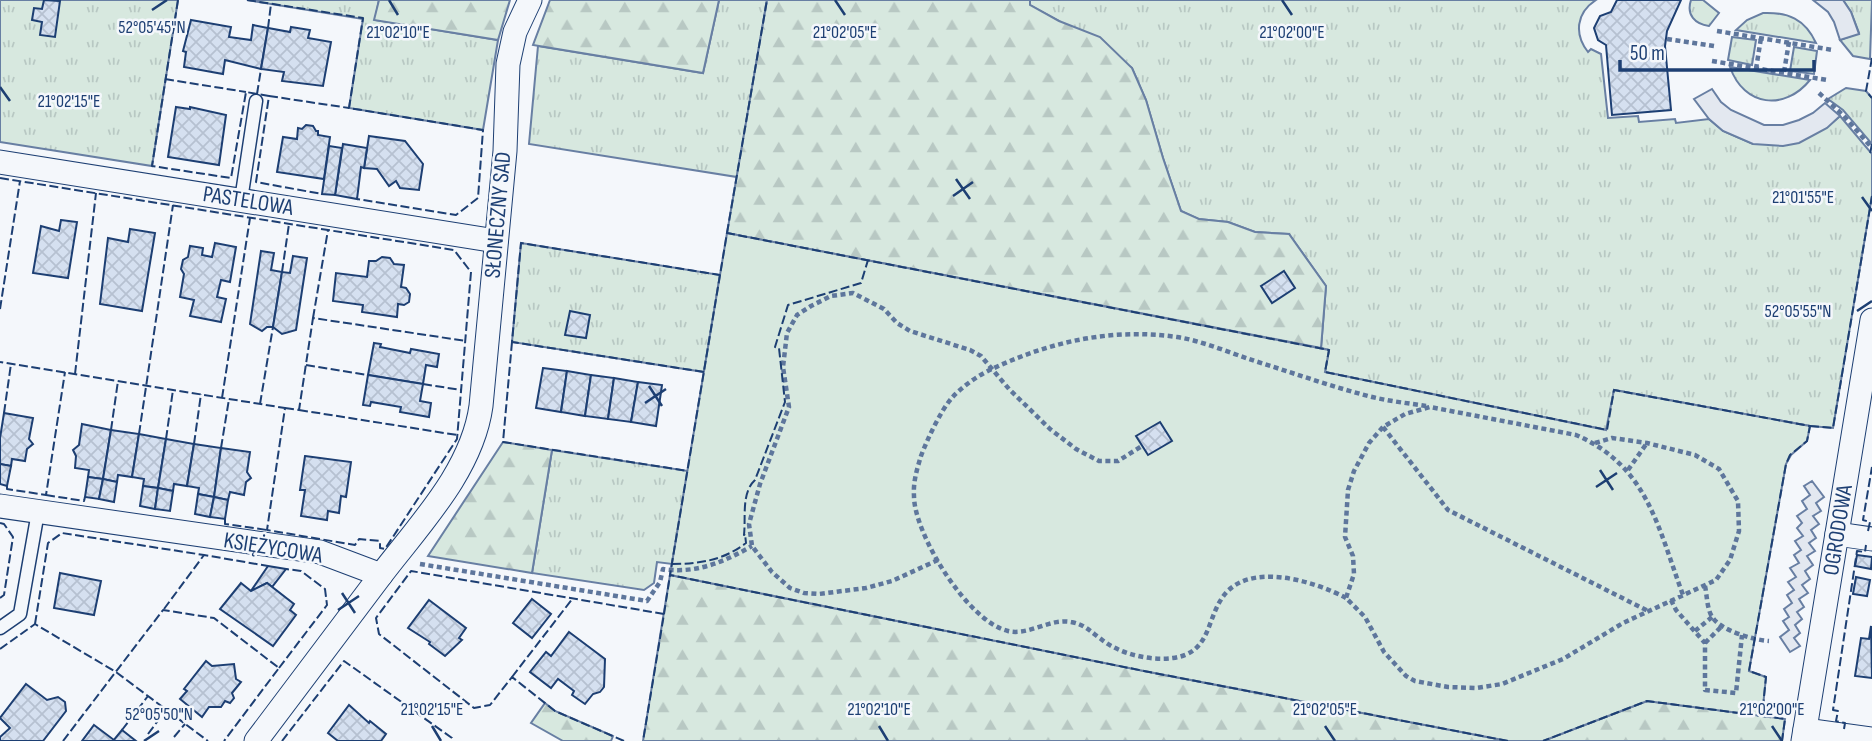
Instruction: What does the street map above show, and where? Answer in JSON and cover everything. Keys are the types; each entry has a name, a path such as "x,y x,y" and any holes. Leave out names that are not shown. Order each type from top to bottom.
{"street":[{"name":"SŁONECZNY SAD","path":"381,575 445,490 476,434 481,406 505,151 508,64 515,32 530,0"},
{"name":"PASTELOWA","path":"0,162 496,241"},
{"name":"OGRODOWA","path":"1804,736 1872,320"},
{"name":"KSIĘŻYCOWA","path":"0,506 320,552 381,575"},
{"path":"1837,534 1872,539"},
{"path":"256,741 381,575"},
{"path":"1804,736 1872,739"}],"lane":[{"path":"241,200 256,101"},
{"path":"0,628 20,614 38,512"}],"path":[{"path":"1717,30 1833,50"},
{"path":"1756,69 1761,38"},
{"path":"1667,39 1714,46"},
{"path":"1784,73 1789,42"},
{"path":"1712,61 1827,80"},
{"path":"1819,93 1872,148"},
{"path":"938,559 892,581 866,588 820,594 804,593 790,588 772,572 752,546 749,524 760,484 789,407 783,367 787,333 797,315 831,296 853,292 884,309 909,331 981,356 1050,429 1076,449 1099,461 1118,461 1142,446"},
{"path":"1595,443 1612,438 1647,443 1695,455 1719,469 1738,501 1739,531 1730,560 1716,580 1623,623 1563,659 1502,684 1476,688 1448,687 1415,681 1406,676 1384,652 1364,617 1346,598 1326,588 1277,577 1255,578 1231,587 1221,599 1200,645 1191,653 1174,658 1145,658 1102,641 1090,629 1070,621 1008,631 981,617 959,595 919,522 914,498 916,471 925,445 951,399 991,369 1042,349 1083,337 1136,334 1179,337 1369,396 1576,435 1595,443 1628,470 1650,504 1683,595"},
{"path":"1346,598 1354,574 1353,556 1345,537 1348,490 1354,471 1369,443 1382,427 1405,414 1430,407"},
{"path":"1382,427 1448,510 1648,611"},
{"path":"1628,470 1647,443"},
{"path":"381,575 408,562 648,601 660,582 663,569 705,568 726,561 752,546"},
{"path":"1705,586 1712,617 1722,626 1754,640 1769,641"},
{"path":"1671,600 1676,610 1705,643 1705,690 1736,693 1742,635"},
{"path":"1695,631 1712,617"},
{"path":"1705,643 1722,626"}],"green space":[{"path":"0,0 178,0 152,166 0,142"},
{"path":"247,0 379,0 375,20 498,40 483,130 349,108 363,19"},
{"path":"379,0 510,0 498,40 374,20"},
{"path":"550,0 719,0 703,73 533,45"},
{"path":"719,0 767,0 737,177 529,144 538,46 703,73"},
{"path":"767,0 1030,0 1030,5 1059,21 1100,37 1132,68 1146,100 1181,211 1199,219 1228,222 1255,232 1289,234 1326,286 1321,348 727,233"},
{"path":"1030,0 1596,0 1584,11 1579,31 1588,52 1591,49 1601,54 1608,118 1638,116 1639,122 1675,119 1676,123 1709,119 1723,131 1753,144 1833,122 1840,116 1872,154 1872,196 1833,428 1614,390 1607,430 1325,372 1329,350 1321,348 1326,286 1289,234 1255,232 1228,222 1198,219 1181,211 1146,100 1132,68 1029,5"},
{"path":"1691,0 1703,0 1719,13 1709,26 1693,18"},
{"path":"1843,0 1872,0 1870,59 1853,56 1840,40 1859,33"},
{"path":"1763,13 1780,14 1795,19 1807,28 1816,43 1736,30 1747,20"},
{"path":"1732,37 1756,40 1752,65 1728,60"},
{"path":"1794,47 1817,51 1814,74 1790,71"},
{"path":"1730,67 1810,80 1789,97 1766,100 1745,90"},
{"path":"1846,88 1866,91 1872,98 1872,144 1843,110 1828,99"},
{"path":"727,233 1329,350 1325,372 1606,430 1614,390 1810,426 1807,441 1791,455 1786,464 1749,671 1766,677 1762,716 1647,701 1543,741 1508,741 670,575"},
{"path":"521,243 720,275 704,372 512,342"},
{"path":"503,442 552,450 532,573 428,556"},
{"path":"552,450 688,471 672,564 657,562 654,583 644,590 532,573"},
{"path":"670,575 1144,671 1508,741 643,741"},
{"path":"1647,701 1785,719 1782,741 1543,741"},
{"path":"545,703 555,711 613,736 611,741 563,741 531,723"}],"shaded area":[{"path":"1813,0 1843,0 1851,12 1859,34 1840,40 1828,12"},
{"path":"1712,89 1731,110 1764,125 1783,125 1799,120 1825,103 1840,116 1827,128 1799,143 1783,146 1753,144 1723,131 1709,119 1694,99"},
{"path":"1812,481 1824,497 1816,503 1821,511 1813,516 1819,524 1811,530 1816,538 1809,543 1815,551 1807,556 1813,565 1805,571 1810,579 1802,585 1808,593 1799,599 1804,607 1797,612 1802,619 1795,625 1800,633 1794,638 1800,646 1790,652 1780,637 1789,630 1783,621 1789,617 1784,609 1792,603 1787,595 1794,590 1788,582 1796,577 1790,568 1799,563 1794,555 1801,550 1795,541 1803,536 1797,528 1802,523 1797,516 1807,509 1802,501 1810,495 1804,486"}],"building":[{"path":"44,0 60,1 55,37 40,35 42,22 32,20 34,8 42,9"},
{"path":"1617,0 1681,0 1667,31 1665,46 1671,110 1612,115 1606,45 1598,40 1594,28 1600,16 1611,12"},
{"path":"191,20 231,27 229,37 251,40 253,25 268,28 261,69 225,60 223,74 184,67 186,52 183,51"},
{"path":"291,27 310,30 308,38 331,42 323,86 282,81 284,72 261,69 268,28 290,32"},
{"path":"176,107 190,107 226,115 219,165 168,157"},
{"path":"306,125 313,126 318,135 330,137 324,179 277,172 283,137 297,139 298,128 302,129"},
{"path":"369,136 405,141 423,164 419,190 400,188 396,181 389,186 377,169 364,168"},
{"path":"343,144 367,148 364,168 361,167 357,199 335,195"},
{"path":"329,146 342,148 335,195 322,194"},
{"path":"61,220 77,222 68,278 33,273 41,226 59,231"},
{"path":"130,229 155,233 142,311 100,304 108,238 128,242"},
{"path":"215,243 236,247 230,282 221,280 217,297 226,299 221,322 190,316 194,300 180,297 184,274 181,269 183,260 188,257 190,246 203,248 202,255 212,257"},
{"path":"261,251 274,253 271,270 282,272 273,327 262,331 250,324"},
{"path":"293,256 307,258 296,330 282,334 273,327 282,272 290,273"},
{"path":"382,257 390,258 394,264 404,265 401,287 406,288 410,294 409,302 398,304 397,317 362,312 363,305 333,301 336,273 367,277 369,261"},
{"path":"1284,271 1295,288 1272,303 1261,286"},
{"path":"570,311 590,315 586,338 565,335"},
{"path":"374,343 381,344 380,347 410,353 411,349 439,354 437,367 426,365 423,384 368,375"},
{"path":"543,368 567,371 561,412 536,408"},
{"path":"567,371 591,375 585,416 561,412"},
{"path":"368,375 423,384 420,401 431,403 429,417 400,412 401,407 371,402 370,406 363,405"},
{"path":"591,375 614,378 608,419 585,416"},
{"path":"614,378 638,382 631,422 608,419"},
{"path":"638,382 662,385 656,426 631,422"},
{"path":"4,413 33,418 29,439 33,444 27,449 25,461 12,459 11,466 0,464"},
{"path":"1160,422 1172,441 1148,455 1136,436"},
{"path":"82,424 111,430 103,479 88,477 89,470 75,468 76,456 73,450 79,445"},
{"path":"111,430 139,434 132,477 118,475 117,482 103,479"},
{"path":"139,434 166,439 158,488 143,486 144,479 132,477"},
{"path":"166,439 194,444 187,486 174,484 173,491 158,488"},
{"path":"194,444 221,448 214,497 198,494 199,488 187,486"},
{"path":"221,448 250,452 247,472 251,478 246,482 244,495 230,492 228,500 214,497"},
{"path":"305,456 351,462 346,497 341,496 339,513 328,511 327,520 301,516 305,490 300,490"},
{"path":"0,464 11,466 7,486 0,484"},
{"path":"88,477 103,479 99,499 85,497"},
{"path":"103,479 117,482 114,502 99,499"},
{"path":"143,486 158,488 155,509 140,506"},
{"path":"158,488 173,491 170,511 155,509"},
{"path":"198,494 214,497 210,517 195,514"},
{"path":"214,497 228,500 225,519 210,517"},
{"path":"1857,555 1872,557 1871,569 1855,566"},
{"path":"268,566 286,569 272,587 267,583 251,591"},
{"path":"60,573 101,581 94,615 54,608"},
{"path":"1856,577 1870,580 1867,596 1853,594"},
{"path":"241,583 251,591 267,583 294,604 290,610 296,615 273,646 220,609"},
{"path":"532,599 551,614 532,638 513,623"},
{"path":"429,600 466,628 459,638 462,640 445,656 429,644 430,642 408,628"},
{"path":"1871,626 1872,678 1855,676 1861,638 1869,639"},
{"path":"569,632 605,659 604,687 593,694 585,704 572,695 574,691 558,679 551,688 530,672 546,652 551,656"},
{"path":"206,661 212,666 234,664 236,679 241,682 232,693 234,698 230,703 225,701 221,707 209,707 202,717 180,699 187,691 184,689"},
{"path":"26,684 47,700 58,697 65,702 66,711 43,741 0,741 0,737 10,728 0,718"},
{"path":"349,705 386,734 381,741 338,741 328,733"},
{"path":"94,725 114,740 82,741"},
{"path":"122,730 136,741 113,741"}],"fence":[{"path":"178,0 152,166 231,178 246,92 269,96 256,182 322,194"},
{"path":"247,0 363,18 349,108 483,130 478,198 456,215 357,199"},
{"path":"727,233 767,0"},
{"path":"268,28 271,4"},
{"path":"1872,58 1866,91 1872,98"},
{"path":"257,94 261,69"},
{"path":"165,79 246,92"},
{"path":"269,96 349,108"},
{"path":"1872,144 1872,154"},
{"path":"0,178 454,250 471,272 457,439 385,549 380,548 380,541 359,539 355,545 267,530 285,408 0,362"},
{"path":"0,309 20,181"},
{"path":"75,374 96,193"},
{"path":"1810,426 1833,428 1872,196"},
{"path":"139,434 173,205"},
{"path":"222,398 250,218"},
{"path":"282,272 289,224"},
{"path":"313,318 328,230"},
{"path":"1508,741 670,575 727,233 1329,350 1325,372 1607,430 1614,390 1810,426 1807,441 1790,455 1786,464 1749,671 1766,677 1762,716 1647,701 1543,741"},
{"path":"704,372 512,342 521,243 720,275"},
{"path":"672,564 711,560 746,543 746,498 785,402 779,348 775,347 788,305 861,283 868,260"},
{"path":"285,408 299,410 313,318 466,341"},
{"path":"260,404 273,327"},
{"path":"512,342 503,442 688,471"},
{"path":"4,413 11,364"},
{"path":"306,365 368,375"},
{"path":"7,486 7,489 46,495 65,372"},
{"path":"111,430 118,381"},
{"path":"423,384 461,390"},
{"path":"166,439 173,390"},
{"path":"194,444 201,394"},
{"path":"221,448 229,399"},
{"path":"299,410 457,435"},
{"path":"1868,531 1870,522 1863,520 1872,467"},
{"path":"46,495 84,501 85,497"},
{"path":"225,519 225,524 267,530"},
{"path":"0,523 4,524 13,537 4,595 0,598"},
{"path":"35,624 48,543 62,533 204,555"},
{"path":"1844,729 1845,723 1836,721 1838,711 1833,710 1857,551 1865,552 1866,545"},
{"path":"164,609 204,555 268,566"},
{"path":"279,668 327,605 325,589 301,571 286,569"},
{"path":"624,741 555,711 512,677 490,705 474,708 379,634 376,618 411,571 664,614 643,741"},
{"path":"664,614 670,575"},
{"path":"512,677 573,598"},
{"path":"63,741 163,610 214,618 279,668 224,741"},
{"path":"0,649 35,624 116,672 208,741"},
{"path":"282,741 344,661 453,741"},
{"path":"122,730 148,696"},
{"path":"148,734 166,710"},
{"path":"1762,716 1785,719 1782,741"},
{"path":"174,737 185,724"}]}
